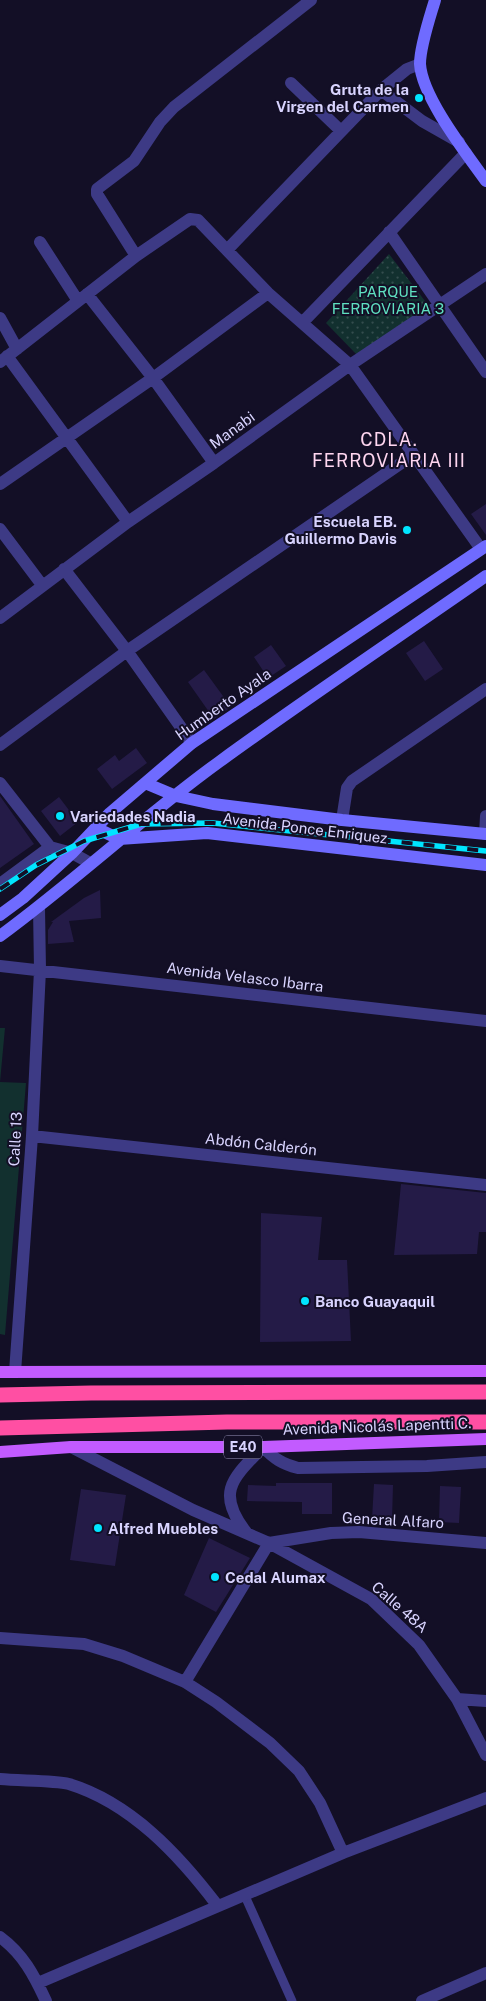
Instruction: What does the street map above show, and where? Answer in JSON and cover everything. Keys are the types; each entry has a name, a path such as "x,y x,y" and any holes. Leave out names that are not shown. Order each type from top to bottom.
{"highway":[{"name":"Avenida Nicolás Lapentti C.","path":"0,1395 486,1392"},
{"name":"Avenida Nicolás Lapentti C.","path":"0,1428 227,1422 486,1422"}],"main road":[{"path":"0,1372 486,1370"},
{"name":"Avenida Nicolás Lapentti C.","path":"0,1452 71,1447 263,1447 486,1439"}],"street":[{"path":"136,256 97,194 97,189 134,161 160,122 174,108 311,0"},
{"path":"436,0 426,31 420,64 436,108 466,153 481,165 486,181"},
{"path":"227,250 340,130 381,90 407,69 420,64"},
{"path":"291,84 340,130"},
{"path":"381,90 430,126 459,142"},
{"path":"302,323 466,153"},
{"path":"8,356 136,256 190,219 198,220 268,292 350,365 413,455 483,548"},
{"path":"389,232 486,372"},
{"path":"40,242 82,297 153,378 214,463"},
{"name":"Manabi","path":"0,618 128,522 350,365 486,274"},
{"path":"0,484 153,378 268,292"},
{"path":"0,318 8,356 128,522"},
{"path":"0,745 127,651 413,455"},
{"path":"0,529 42,585"},
{"name":"Humberto Ayala","path":"0,915 23,898 145,782 192,743 483,548"},
{"path":"64,569 127,651 192,743"},
{"path":"0,936 39,908 119,839 218,763 486,576"},
{"path":"342,820 346,788 352,781 486,689"},
{"name":"Avenida Ponce Enriquez","path":"145,782 176,796 213,804 342,820 485,834"},
{"path":"0,783 50,847 72,853 90,863"},
{"path":"485,834 486,816"},
{"path":"96,828 119,839"},
{"name":"Avenida Ponce Enriquez","path":"119,839 207,833 486,865"},
{"path":"0,884 50,847"},
{"name":"Calle 13","path":"15,1372 32,1136 40,970 39,908"},
{"name":"Avenida Velasco Ibarra","path":"0,966 486,1021"},
{"name":"Abdón Calderón","path":"32,1136 486,1185"},
{"name":"Calle 48A","path":"71,1447 194,1510 269,1543 370,1599 419,1644 457,1698 486,1755"},
{"path":"246,1532 236,1520 230,1507 230,1492 234,1481 243,1468 263,1447 274,1459 298,1468 427,1466 486,1462"},
{"name":"General Alfaro","path":"269,1543 331,1533 359,1532 486,1543"},
{"path":"185,1682 269,1543"},
{"path":"0,1638 84,1644 123,1656 185,1682 216,1702 270,1743 299,1771 320,1803 343,1853"},
{"path":"457,1698 486,1701"},
{"path":"0,1780 67,1784 104,1798 132,1817 174,1854 217,1905"},
{"path":"38,1983 217,1905 245,1896 343,1853 486,1798"},
{"path":"0,1937 26,1961 46,2001"},
{"path":"422,2001 486,1973"}],"lane":[{"path":"245,1896 292,2001"}],"green space":[{"name":"PARQUE FERROVIARIA 3","path":"389,254 428,305 359,357 326,323"},
{"path":"0,1028 5,1028 0,1082"},
{"path":"0,1082 26,1083 5,1335 0,1334"}],"building":[{"path":"486,504 486,535 471,514"},
{"path":"424,641 443,669 425,681 406,653"},
{"path":"271,645 286,666 268,678 254,657"},
{"path":"204,670 231,707 214,719 188,682"},
{"path":"136,748 147,763 112,789 97,769 115,755 119,761"},
{"path":"0,796 34,844 0,868"},
{"name":"Variedades Nadia","path":"59,797 78,822 60,836 41,811"},
{"path":"100,890 101,918 69,921 74,942 48,944 48,930 53,922 51,922 84,898"},
{"path":"401,1184 486,1193 486,1232 479,1232 477,1254 394,1255"},
{"name":"Banco Guayaquil","path":"261,1213 322,1217 318,1260 347,1260 351,1341 260,1342"},
{"path":"276,1483 332,1483 332,1514 302,1514 302,1502 247,1501 248,1485 276,1486"},
{"path":"374,1484 393,1485 392,1520 372,1519"},
{"path":"440,1486 461,1487 459,1523 439,1522"},
{"name":"Alfred Muebles","path":"81,1489 126,1495 115,1566 70,1560"},
{"name":"Cedal Alumax","path":"209,1538 250,1558 216,1612 184,1595"}],"railway":[{"path":"0,889 36,865 84,841 141,824 213,823 486,851"}],"place":[{"name":"Gruta de la Virgen del Carmen","path":"419,98"},
{"name":"Escuela EB. Guillermo Davis","path":"407,530"},
{"name":"Variedades Nadia","path":"60,816"},
{"name":"Banco Guayaquil","path":"305,1301"},
{"name":"Alfred Muebles","path":"98,1528"},
{"name":"Cedal Alumax","path":"215,1577"}],"district":[{"name":"CDLA. FERROVIARIA III","path":"389,449"}]}
